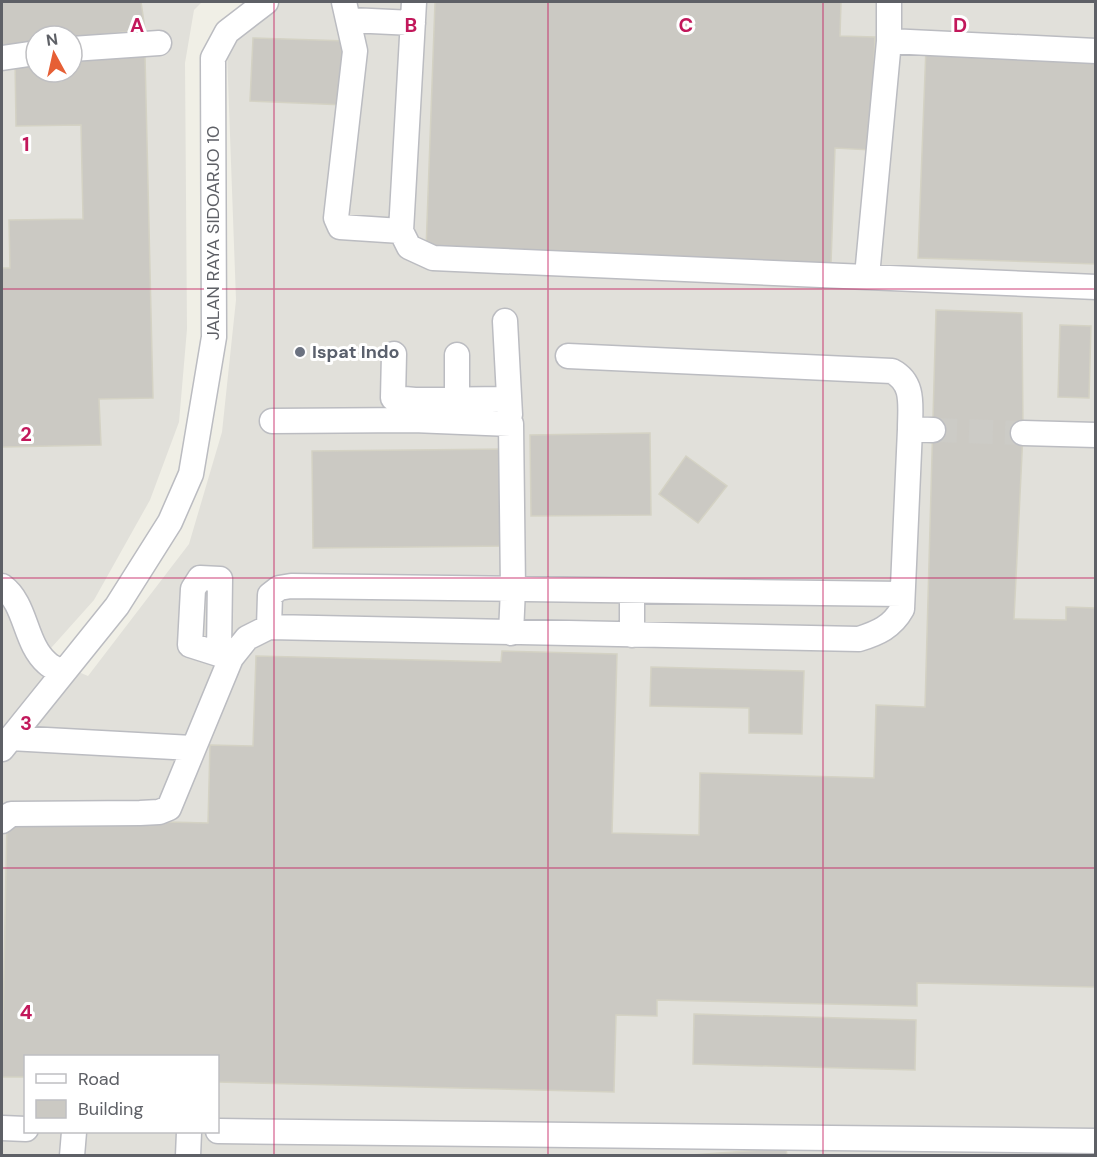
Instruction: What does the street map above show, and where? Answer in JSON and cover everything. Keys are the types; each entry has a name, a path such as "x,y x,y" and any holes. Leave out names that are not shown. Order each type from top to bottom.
{"street":[{"name":"JALAN RAYA SIDOARJO 10","path":"6,744 117,606 170,522 190,474 214,337 213,58 227,32 266,2"},
{"path":"867,276 889,41 889,2"},
{"path":"401,231 340,227 336,223 355,51 347,11 414,12 401,231 409,247 433,258 1095,287"},
{"path":"889,41 1095,51"},
{"path":"84,48 159,43"},
{"path":"2,58 24,55"},
{"path":"505,321 511,424 513,589 511,633"},
{"path":"394,354 393,398 414,410 511,424"},
{"path":"457,355 457,400"},
{"path":"2,821 12,814 159,812 169,808 225,656 247,638 270,627 859,639 877,633 894,622 902,609 922,430 909,387 902,376 892,371 568,356"},
{"path":"272,421 414,410 457,400 508,399"},
{"path":"1023,433 1095,435"},
{"path":"2,586 10,592 20,610 36,649 46,662 63,673"},
{"path":"270,627 270,596 279,588 902,594"},
{"path":"632,591 632,635"},
{"path":"6,744 192,748"},
{"path":"2,1128 24,1129"},
{"path":"219,1131 1095,1141"},
{"path":"72,1155 74,1133"},
{"path":"188,1155 189,1133"}],"shaded area":[{"name":"Ispat Indo","path":"2,2 202,2 194,10 185,63 187,329 179,422 150,500 94,600 43,657 88,676 189,544 222,432 236,300 227,52 240,31 281,2 1095,2 1095,1155 2,1156"}],"building":[{"path":"2,2 141,2 145,29 84,37 84,24 24,24 24,46 2,49"},
{"path":"435,2 841,2 840,36 875,37 871,150 835,148 831,264 426,250"},
{"path":"253,38 348,41 345,105 250,101"},
{"path":"926,47 1096,53 1096,264 918,258"},
{"path":"145,56 153,398 99,399 101,445 2,447 2,268 10,268 9,220 83,219 81,125 16,126 15,59 24,59 24,84 84,84 84,58"},
{"path":"936,310 1022,313 1023,433 1014,619 1066,620 1066,607 1096,608 1096,987 917,983 917,1006 657,1000 657,1016 616,1015 614,1092 219,1082 219,1055 24,1055 24,1077 2,1077 7,818 208,823 210,745 253,746 256,656 501,662 502,651 617,654 612,833 699,835 700,773 874,778 876,705 925,707"},
{"path":"1060,325 1091,326 1089,398 1058,397"},
{"path":"650,433 651,515 531,516 530,435"},
{"path":"507,449 508,546 313,548 312,451"},
{"path":"686,456 727,486 698,523 659,494"},
{"path":"651,667 804,671 802,734 749,733 749,708 650,706"},
{"path":"694,1014 916,1020 915,1070 693,1064"},
{"path":"786,1148 787,1156 678,1156"}],"tunnel":[{"path":"933,430 1023,433"}],"place":[{"name":"Ispat Indo","path":"300,352"}]}
